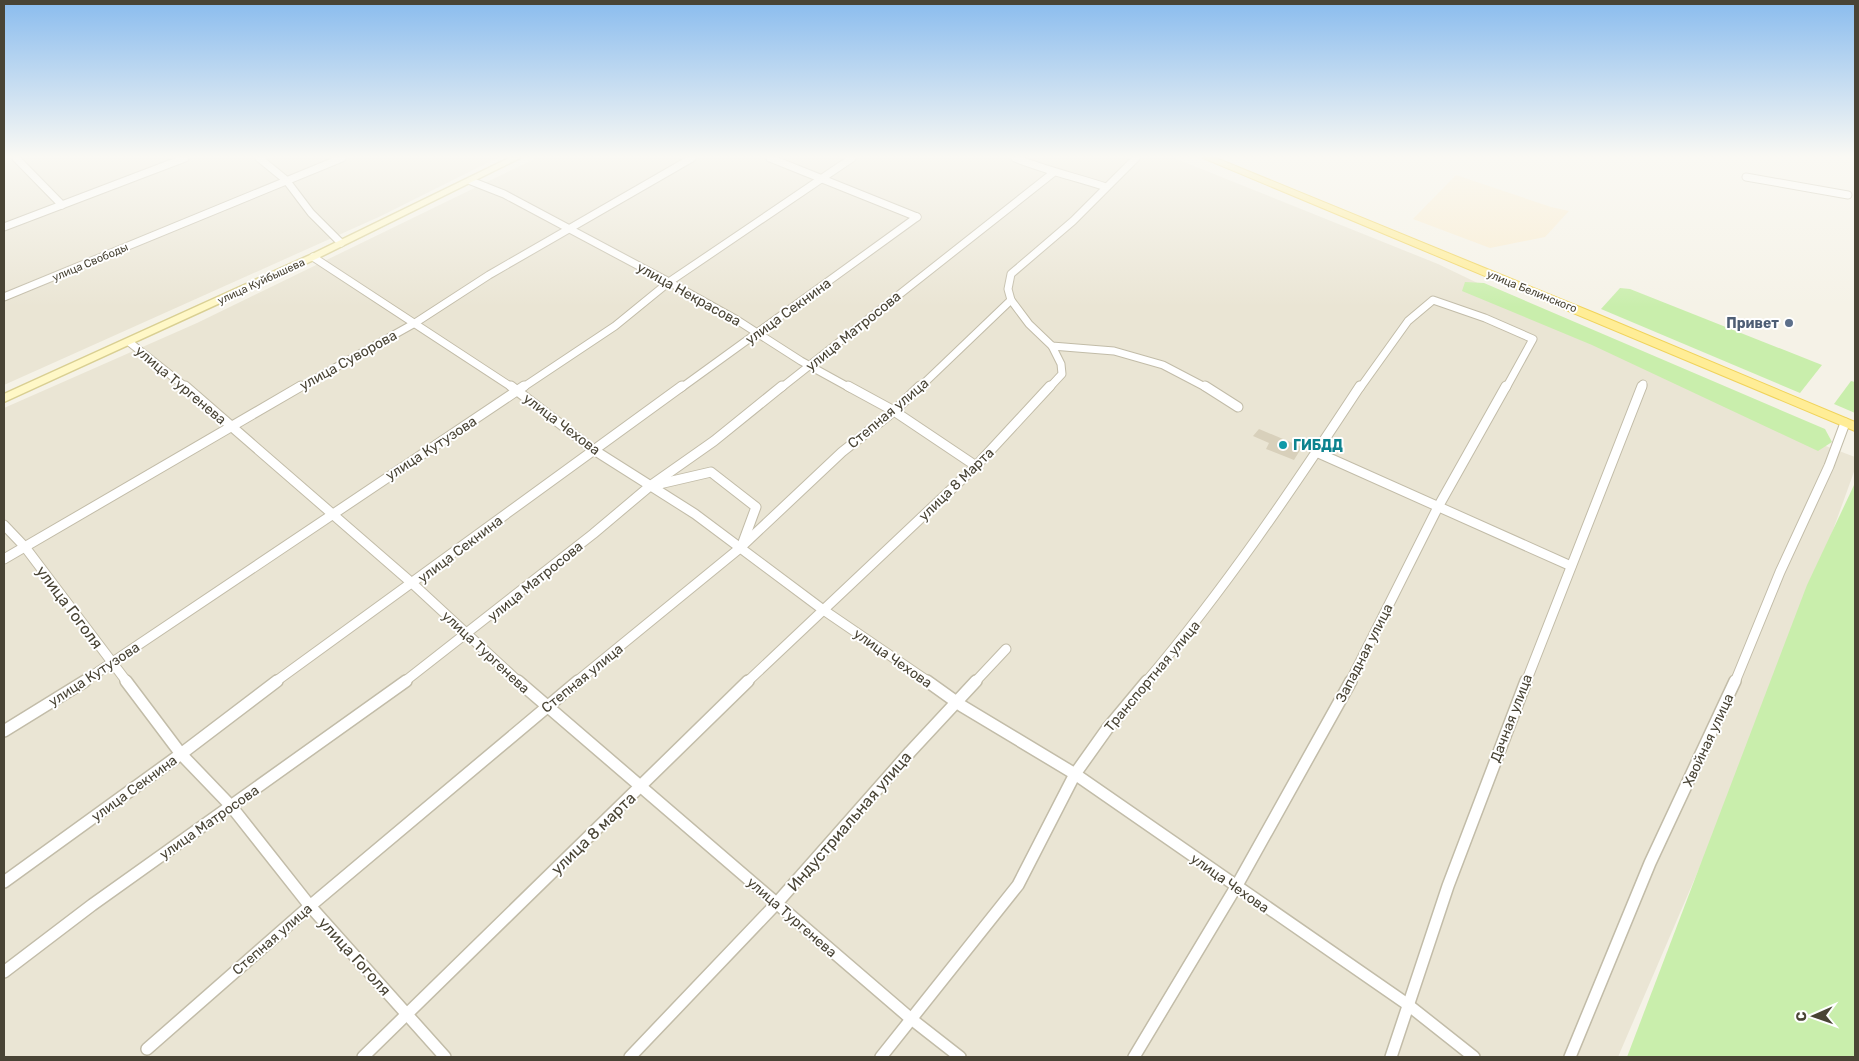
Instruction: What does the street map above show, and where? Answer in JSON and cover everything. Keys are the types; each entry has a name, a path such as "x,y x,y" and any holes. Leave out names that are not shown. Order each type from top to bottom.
{"main road":[{"name":"улица Куйбышева","path":"4,398 313,258 416,208"},
{"name":"улица Белинского","path":"1329,208 1593,316 1850,425"}],"street":[{"path":"4,228 56,208"},
{"name":"улица Свободы","path":"4,297 220,208"},
{"path":"307,208 342,243"},
{"name":"улица Некрасова","path":"528,208 737,320 810,366 894,411 976,466"},
{"name":"улица Суворова","path":"4,559 230,426 415,322 489,275 607,208"},
{"name":"улица Кутузова","path":"4,731 113,664 332,514 615,326 669,282 781,208"},
{"name":"улица Секнина","path":"4,882 181,754 240,707 414,584 594,450 917,217 894,208"},
{"name":"улица Матросова","path":"4,972 231,806 287,768 466,635 650,486 714,441 1008,208"},
{"path":"1086,208 1010,274 1008,288 1011,300 1029,324 1052,346 1114,352 1163,365 1203,385 1238,408"},
{"name":"улица Чехова","path":"313,258 415,322 432,336 517,390 594,450 695,514 822,610 873,642 956,702 1075,774 1407,1004 1474,1057"},
{"name":"Степная улица","path":"147,1049 310,906 546,707 740,548 842,452 894,411 1011,300"},
{"name":"Транспортная улица","path":"881,1057 910,1018 1018,885 1075,774 1107,729 1197,622 1368,375 1408,321 1433,300"},
{"name":"Западная улица","path":"1134,1057 1236,887 1344,693 1438,507 1534,339 1485,318 1433,300"},
{"name":"улица Тургенева","path":"129,342 179,381 414,584 466,635 546,707 642,786 776,904 910,1018 960,1057"},
{"name":"улица 8 Марта","path":"822,610 976,466 1062,374 1061,364 1052,346"},
{"name":"Дачная улица","path":"1391,1057 1407,1004 1492,768 1571,566 1604,488 1643,384"},
{"name":"Хвойная улица","path":"1570,1057 1650,864 1734,684 1780,572 1850,425"},
{"path":"1316,452 1571,566"},
{"path":"650,486 712,472 756,507 740,548"},
{"name":"улица Гоголя","path":"4,525 25,547 181,754 231,806 310,906 445,1057"},
{"name":"улица 8 марта","path":"363,1057 822,610"},
{"name":"Индустриальная улица","path":"630,1057 776,904 956,702 1006,649"}],"shaded area":[{"path":"4,208 398,208 381,216 4,385"},
{"path":"434,208 1297,208 1438,264 1786,431 1855,457 1855,469 1772,699 1618,1057 4,1057 4,408 197,323"},
{"path":"1424,208 1553,208 1569,211 1545,237 1490,248 1413,219"}],"green space":[{"path":"1465,282 1484,283 1825,429 1832,442 1818,451 1592,345 1462,291"},
{"path":"1620,288 1630,289 1822,365 1800,393 1601,309"},
{"path":"1851,381 1855,382 1855,413 1834,404"},
{"path":"1855,483 1855,1057 1627,1057 1807,585"}],"building":[{"name":"ГИБДД","path":"1259,429 1302,447 1294,460 1266,449 1269,443 1253,436"}],"place":[{"name":"Привет","path":"1789,323"},
{"name":"ГИБДД","path":"1283,445"}]}
